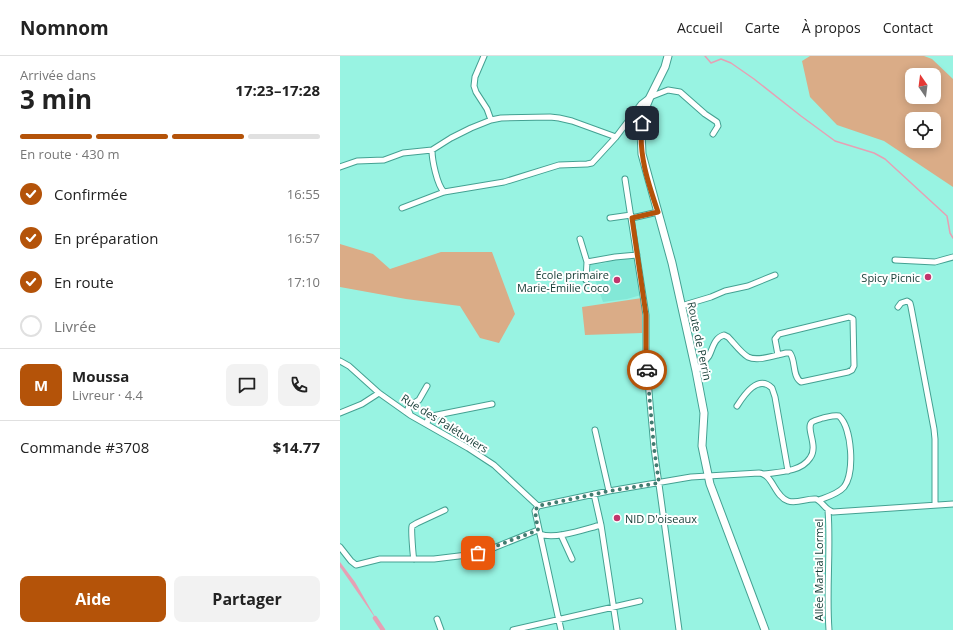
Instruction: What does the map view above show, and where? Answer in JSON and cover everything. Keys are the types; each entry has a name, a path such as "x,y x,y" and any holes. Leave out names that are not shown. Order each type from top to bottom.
{"main road":[{"name":"Route de Perrin","path":"668,56 665,67 650,96 644,115 641,131 641,146 644,165 672,263 696,371 704,413 702,446 709,477 765,630"}],"street":[{"path":"484,56 475,77 474,86 476,92 487,109 491,120"},
{"path":"402,208 444,192 504,182 562,164 590,164 595,161 616,137 641,104 650,96 668,90 680,92 705,114 717,122 718,126 713,134"},
{"path":"340,167 357,161 384,160 403,153 432,150 464,131 491,120 515,118 559,118 572,121 616,137"},
{"path":"432,150 438,182 444,192"},
{"path":"626,179 646,315 646,358 654,448 679,630"},
{"path":"610,218 631,217 658,212"},
{"path":"580,239 587,262 586,280"},
{"path":"587,262 637,255"},
{"path":"895,260 935,262 953,257"},
{"path":"681,306 728,290 757,283 775,275"},
{"path":"898,307 902,302 907,301 910,303 934,429 935,505"},
{"path":"696,371 709,355 716,340 722,336 728,337 748,357 760,358 778,354 791,354 797,378 801,382 851,370 854,364 853,319 849,317 779,334 775,339 778,354"},
{"name":"Rue des Palétuviers","path":"340,361 349,366 379,393 410,415 494,465 538,506"},
{"path":"737,406 748,390 754,386 764,383 772,388 776,397 788,471"},
{"path":"410,415 408,407 419,400 427,386"},
{"path":"340,413 362,404 379,393"},
{"path":"427,424 428,419 432,416 492,404"},
{"path":"561,630 535,511 538,506 609,491 691,477 759,473 764,474 788,471 804,464 813,454 813,443 810,427 812,422 834,415 840,417 842,420 850,447 851,462 846,484 840,491 819,500"},
{"path":"595,430 609,491"},
{"path":"764,474 779,495 785,500 794,502 814,498 819,500 828,510 835,513 953,504"},
{"path":"594,494 601,525 617,630"},
{"path":"414,559 412,555 414,546 411,531 412,526 445,510"},
{"name":"Allée Martial Lormel","path":"828,510 829,630"},
{"path":"340,547 356,565 380,559 453,557 478,553 539,532 546,536 561,535 601,525"},
{"path":"561,535 565,540 572,559"},
{"path":"513,630 640,601"},
{"path":"437,619 441,630"}],"shaded area":[{"path":"810,56 924,56 932,59 953,79 953,187 884,141 837,125 810,97 802,61"},
{"path":"340,244 373,254 390,269 441,252 492,252 515,314 499,343 480,338 460,306 406,299 340,287"},
{"name":"École primaire Marie-Émilie Coco","path":"635,257 641,295 627,299 603,302 590,265 606,263 610,259"},
{"path":"642,298 642,333 585,335 582,307"},
{"path":"340,562 355,582 378,622 340,567"}],"waterway":[{"path":"705,56 711,63 721,59 731,63 835,141 874,153 885,159 947,216 950,233 953,238"},
{"path":"375,618 383,630"}],"way so far":[{"path":"478,553 538,530 535,511 538,506 546,503 609,491 659,483 654,448 647,370"}],"place":[{"name":"Spicy Picnic","path":"928,277"},
{"name":"École primaire Marie-Émilie Coco","path":"617,280"},
{"name":"NID D'oiseaux","path":"617,518"}],"route":[{"path":"642,123 642,154 658,212 632,218 646,315 647,370"}]}
